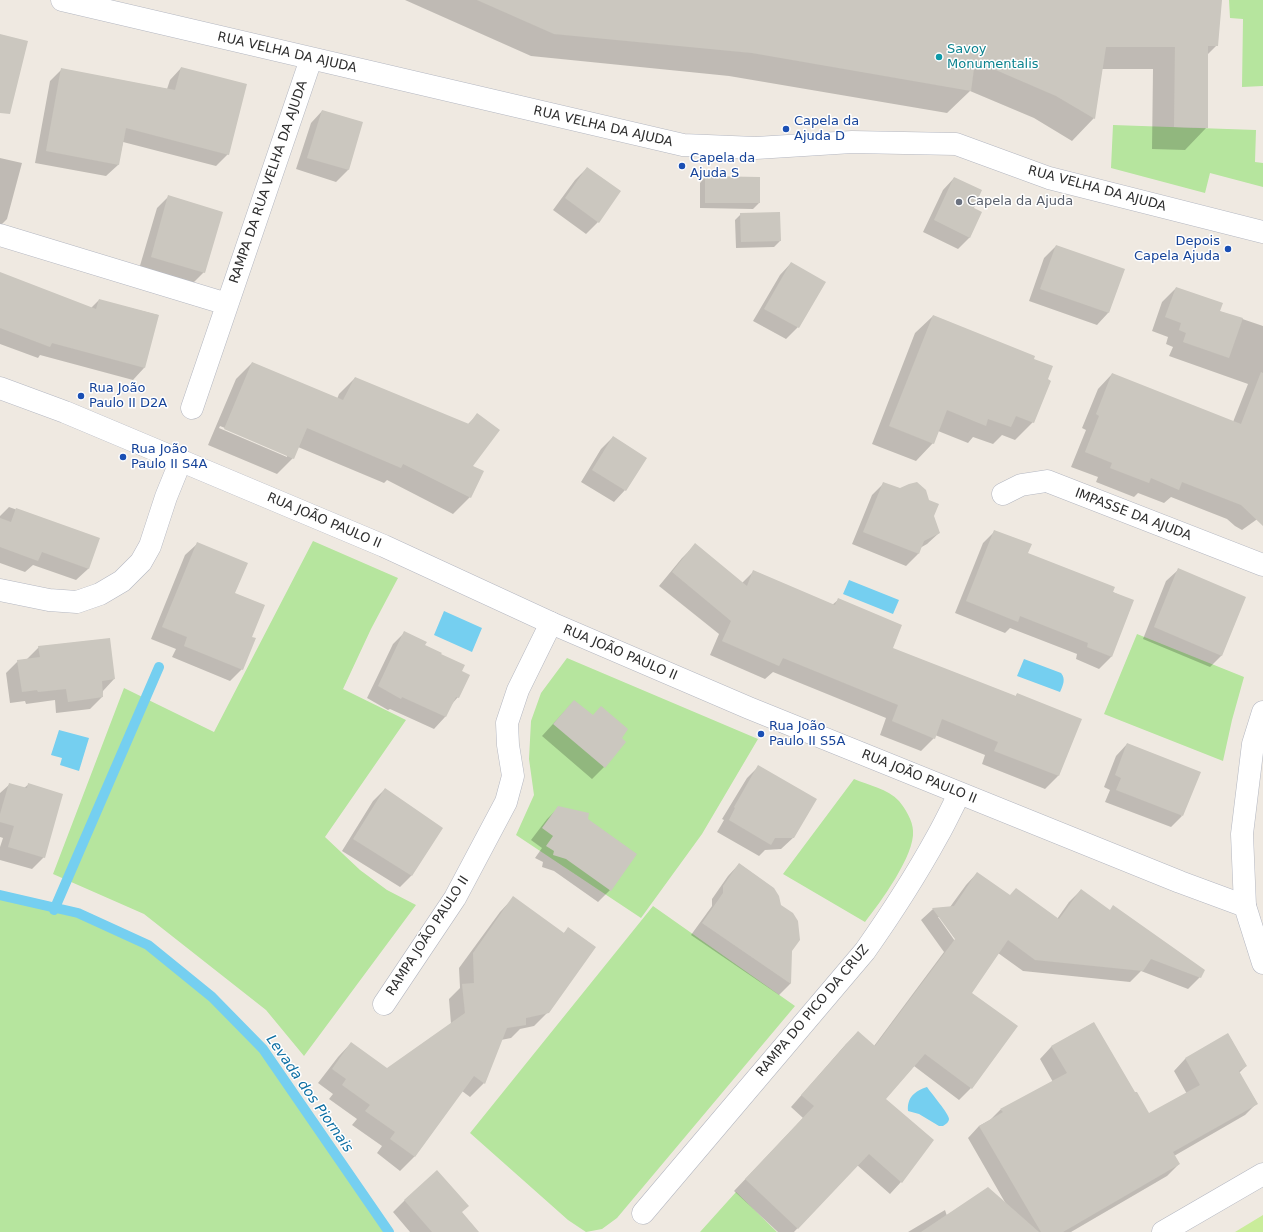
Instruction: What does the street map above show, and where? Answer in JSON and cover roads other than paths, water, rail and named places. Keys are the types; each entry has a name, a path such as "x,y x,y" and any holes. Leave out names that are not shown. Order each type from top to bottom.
{"street":[{"name":"RUA VELHA DA AJUDA","path":"62,0 683,146 756,148 852,142 956,144 1049,178 1263,232"},
{"name":"RAMPA DA RUA VELHA DA AJUDA","path":"192,408 311,59"},
{"path":"0,236 227,304"},
{"name":"RUA JOÃO PAULO II","path":"0,388 65,412 384,546 551,623 749,708 959,794 1180,882 1245,906"},
{"path":"0,590 49,600 77,602 100,594 122,580 141,562 150,546 166,497 181,460"},
{"name":"IMPASSE DA AJUDA","path":"1003,494 1021,485 1047,481 1263,565"},
{"name":"RAMPA JOÃO PAULO II","path":"384,1004 455,898 506,802 512,776 507,723 518,690 551,623"},
{"path":"1263,712 1253,744 1242,834 1245,906 1263,963"},
{"name":"RAMPA DO PICO DA CRUZ","path":"643,1212 865,951 890,916 917,873 959,794"},
{"path":"1163,1232 1263,1174"}],"water":[{"path":"849,580 899,600 893,614 843,594"},
{"path":"444,611 482,628 472,652 434,635"},
{"path":"1024,659 1061,673 1064,680 1060,692 1017,676"},
{"path":"59,730 89,738 79,771 60,765 62,758 51,755"},
{"path":"927,1087 948,1116 948,1121 943,1126 939,1126 919,1114 908,1111 910,1098 919,1090"}],"waterway":[{"path":"54,910 159,667"},
{"name":"Levada dos Piornais","path":"0,895 78,913 148,945 212,997 263,1049 389,1232"}],"place":[{"name":"Savoy Monumentalis","path":"939,57"},
{"name":"Capela da Ajuda D","path":"786,129"},
{"name":"Capela da Ajuda S","path":"682,166"},
{"name":"Capela da Ajuda","path":"959,202"},
{"name":"Depois Capela Ajuda","path":"1228,249"},
{"name":"Rua João Paulo II D2A","path":"81,396"},
{"name":"Rua João Paulo II S4A","path":"123,457"},
{"name":"Rua João Paulo II S5A","path":"761,734"}]}
